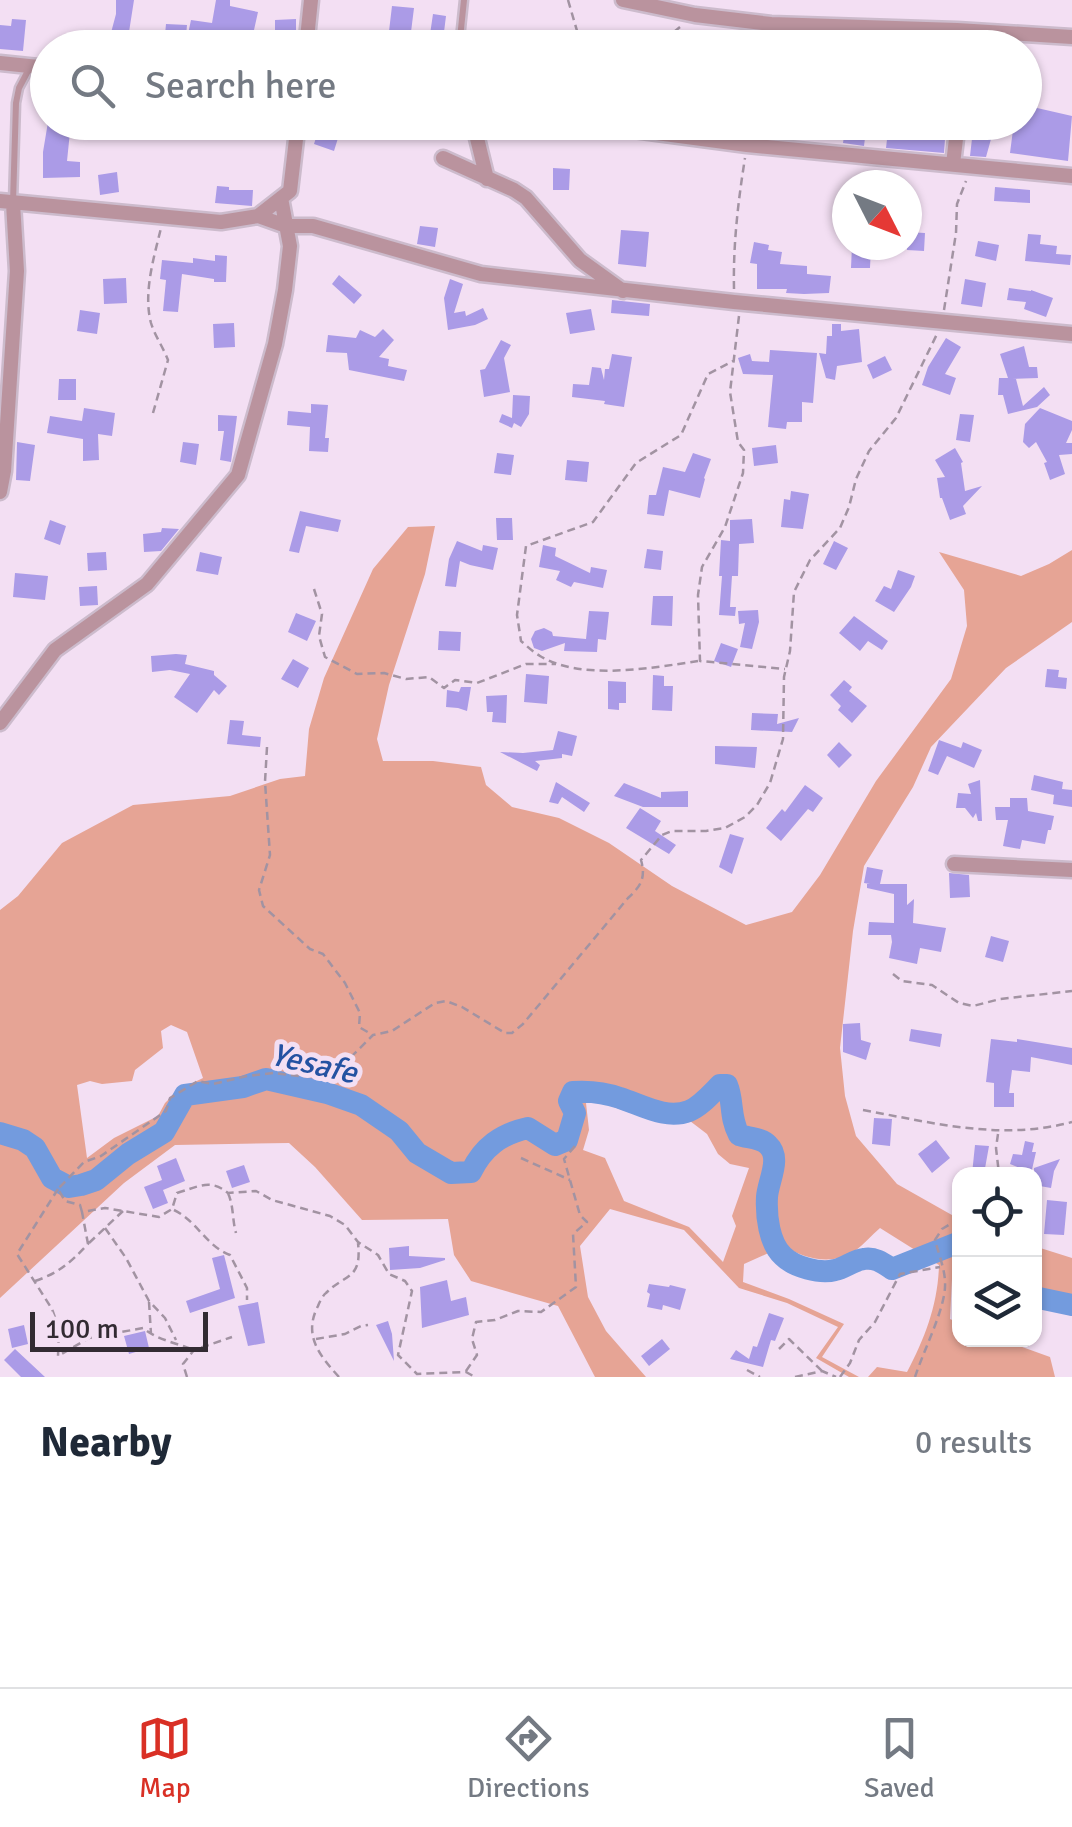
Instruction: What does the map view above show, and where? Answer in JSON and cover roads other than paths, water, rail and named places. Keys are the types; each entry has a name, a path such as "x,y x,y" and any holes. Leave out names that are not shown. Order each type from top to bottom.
{"street":[{"path":"308,30 311,0"},
{"path":"623,0 695,16 770,24 941,30"},
{"path":"1042,35 1072,37"},
{"path":"0,62 30,66"},
{"path":"0,492 17,272 6,202 221,222 258,216 290,191 296,140"},
{"path":"477,140 487,179"},
{"path":"704,140 1072,176"},
{"path":"953,164 956,140"},
{"path":"443,158 526,198 580,260 624,291"},
{"path":"0,723 55,650 146,584 238,475 286,290 290,246 282,198"},
{"path":"258,216 286,226 313,226 481,274 1072,334"},
{"path":"954,864 1072,870"}],"lane":[{"path":"461,30 464,0"},
{"path":"6,202 16,104 30,66"}],"waterway":[{"name":"Yesafe","path":"0,1133 35,1148 52,1178 69,1187 81,1185 96,1180 164,1132 185,1095 243,1087 266,1079 361,1105 399,1131 417,1153 451,1173 471,1172 487,1149 518,1131 528,1128 555,1145 567,1140 575,1113 569,1101 573,1092 609,1095 672,1114 693,1109 720,1085 727,1085 739,1135 762,1141 772,1150 768,1221 774,1244 788,1260 808,1269 829,1271 872,1259 892,1269 952,1245"},
{"name":"Yesafe","path":"1042,1299 1072,1305"}]}
